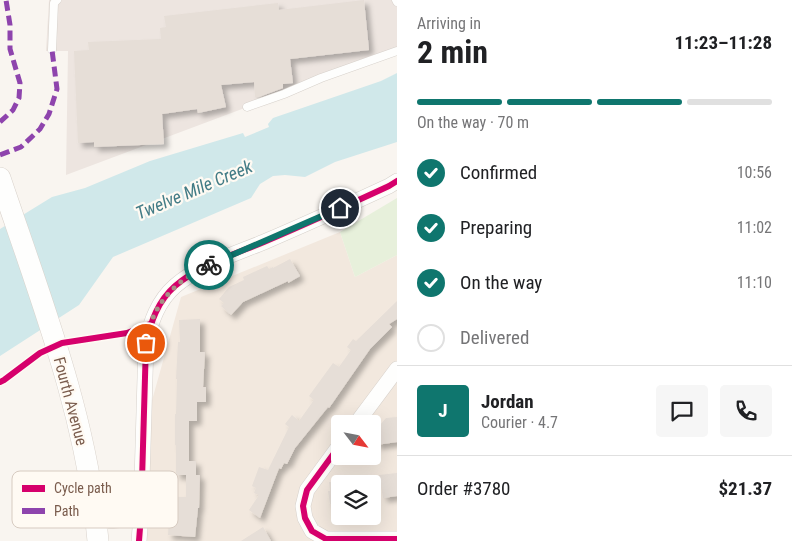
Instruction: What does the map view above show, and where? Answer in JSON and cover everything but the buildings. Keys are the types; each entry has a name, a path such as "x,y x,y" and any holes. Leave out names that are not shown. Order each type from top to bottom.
{"main road":[{"name":"Fourth Avenue","path":"0,178 58,353 83,441 88,471"},
{"name":"Fourth Avenue","path":"97,528 98,541"}],"street":[{"path":"142,471 146,343 150,324 156,310 166,296 181,282 205,267 390,186 397,181"},
{"path":"363,415 397,369"},
{"path":"331,458 307,490 303,506 305,518 312,531 326,539 397,539"},
{"path":"139,541 140,528"}],"lane":[{"path":"52,50 54,3 57,0"},
{"path":"247,107 397,51"}],"shaded area":[{"path":"49,0 397,0 397,51 66,175 68,51 46,51"},
{"path":"340,232 355,277 397,255 397,541 142,541 143,528 178,528 178,471 146,471 149,411 181,297"}],"green space":[{"path":"397,198 397,255 355,277 340,232"}],"water":[{"name":"Twelve Mile Creek","path":"397,73 397,142 335,162 305,177 273,176 260,184 251,198 113,257 79,305 0,356 0,229 52,197 85,188 150,161 243,133 245,137 269,127 268,124 273,118 381,81"}],"marked path":[{"path":"0,122 13,110 19,98 20,83 10,49 10,25 6,0"},
{"path":"0,155 21,147 40,129 49,114 57,89 52,50"}],"cycle path":[{"path":"142,471 146,343 153,319 169,292 206,266 264,242 397,181"},
{"path":"0,382 40,353 62,343 127,333 150,324"},
{"path":"331,457 307,490 303,506 305,518 312,531 326,539 397,539"},
{"path":"139,541 140,528"}],"way so far":[{"path":"146,343 150,324 156,310 166,296 175,286 209,265"}],"route":[{"path":"209,265 340,208"}]}
